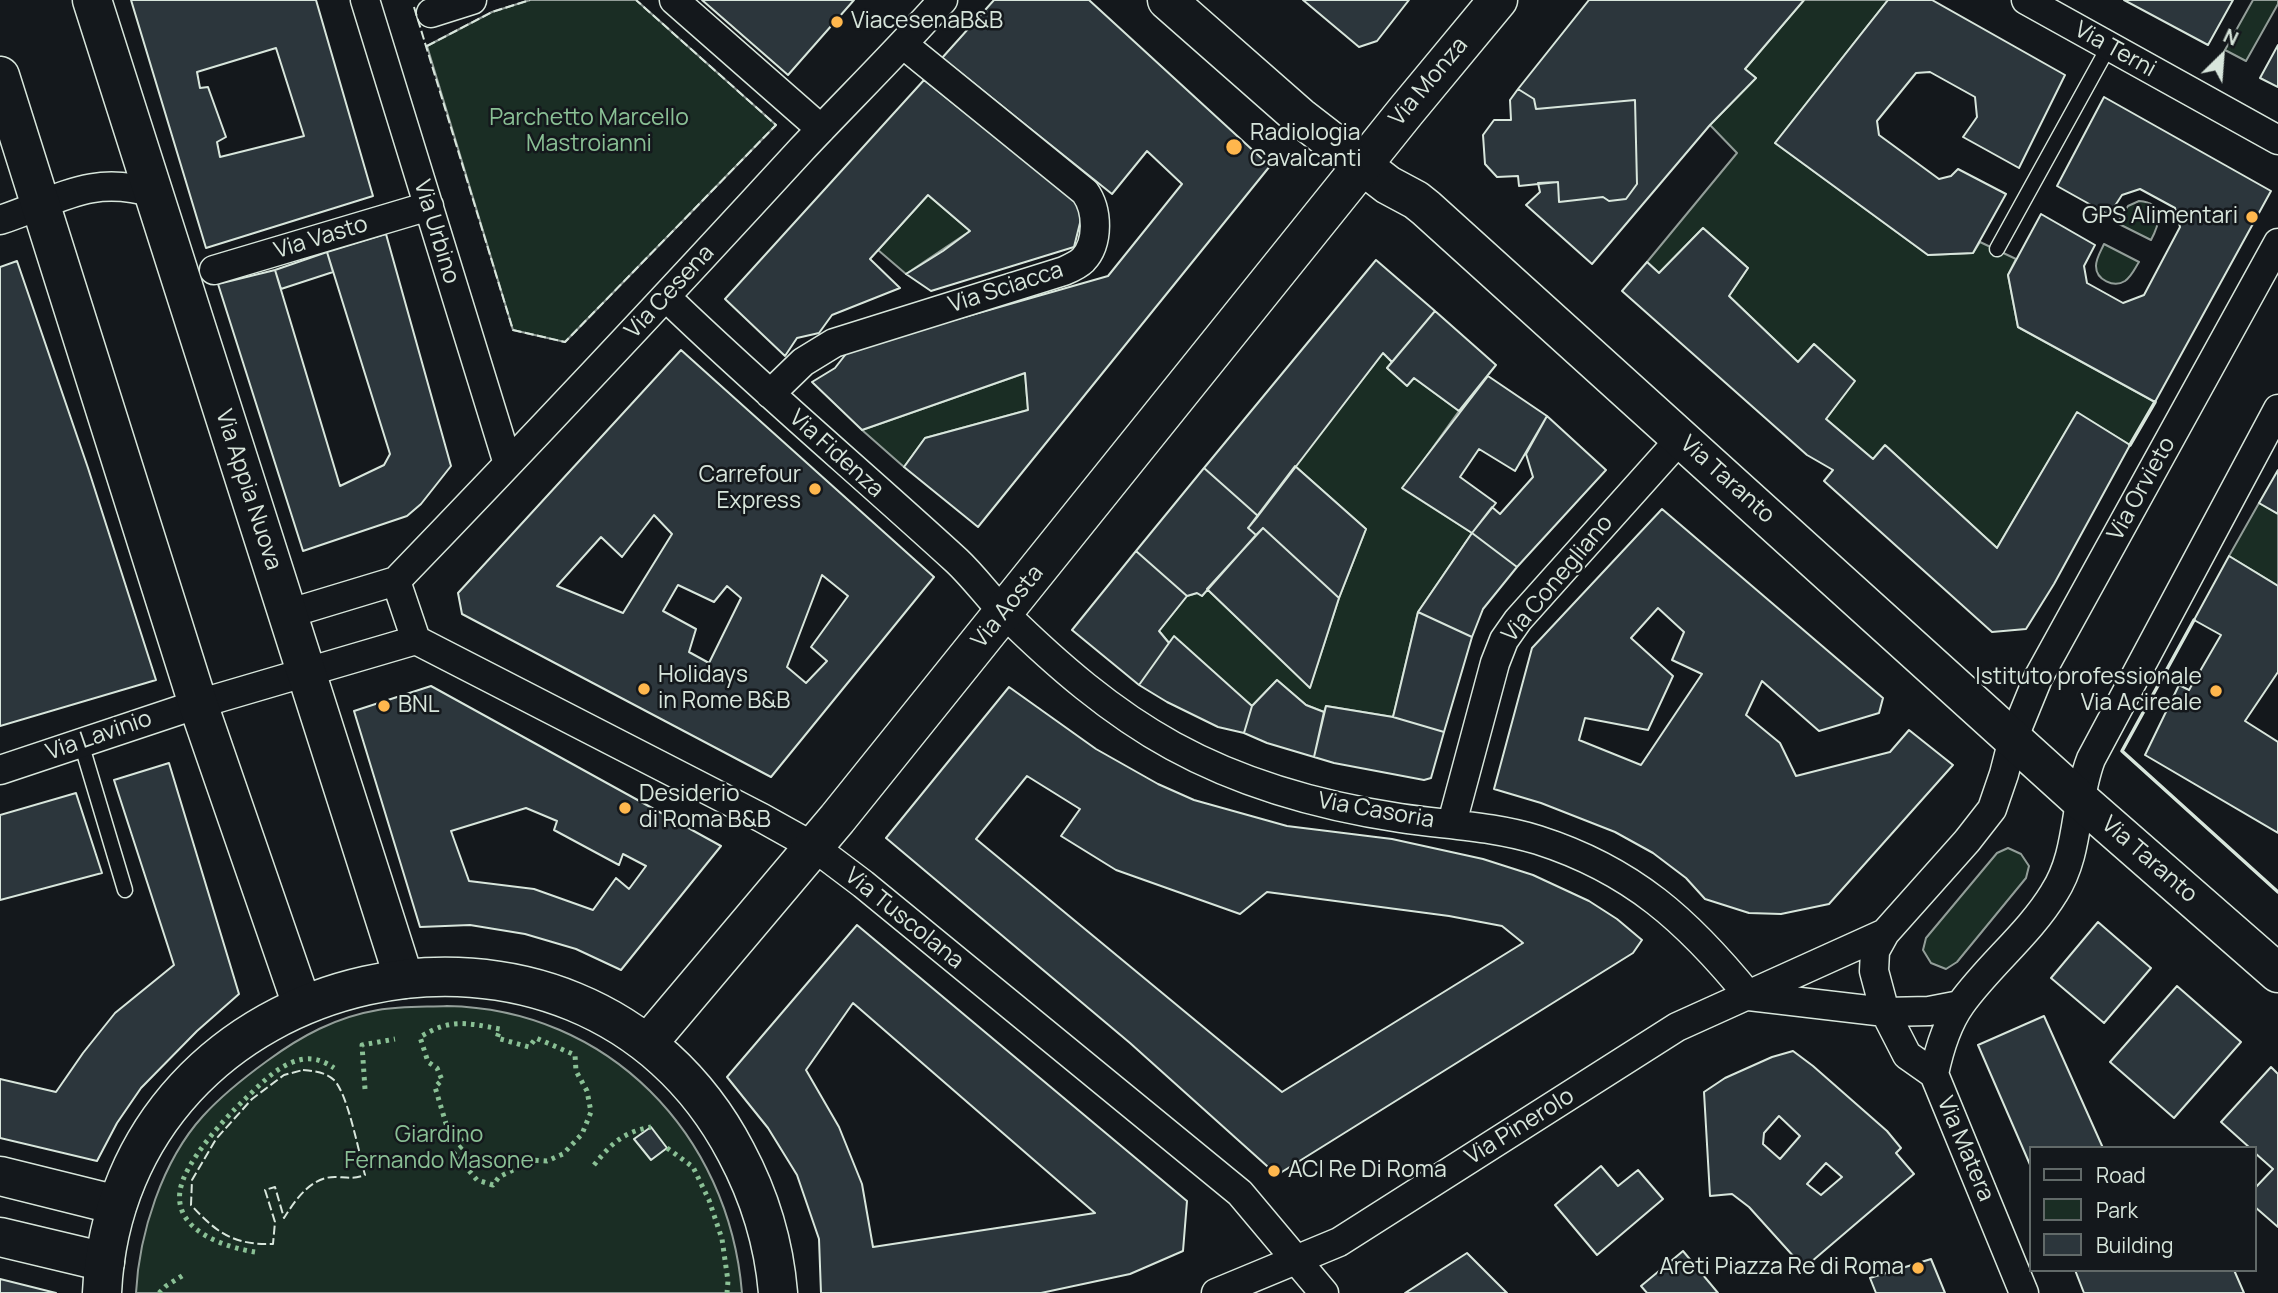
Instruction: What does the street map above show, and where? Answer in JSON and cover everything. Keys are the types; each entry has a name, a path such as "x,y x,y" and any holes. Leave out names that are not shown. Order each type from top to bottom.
{"main road":[{"name":"Via Appia Nuova","path":"92,0 404,979"},
{"name":"Via Taranto","path":"1167,0 1300,117 1388,185 1426,208 2079,799 2278,973"},
{"name":"Via Monza","path":"1362,165 1498,0"},
{"path":"0,76 198,704 302,1005"},
{"name":"Via Aosta","path":"648,1043 814,847 1362,165"},
{"path":"0,1237 103,1278 117,1205 132,1168 171,1104 218,1055 254,1030 302,1005 335,994 404,979 479,978 539,988 598,1013 648,1043 703,1100 739,1157 754,1189 768,1233 778,1293"},
{"path":"0,1176 117,1205"}],"street":[{"name":"Via Urbino","path":"365,0 508,464"},
{"path":"431,13 472,0"},
{"path":"674,0 821,129"},
{"name":"Via Cesena","path":"396,581 666,297 821,129 904,45 943,0"},
{"name":"Via Terni","path":"2026,0 2278,140"},
{"name":"Via Sciacca","path":"769,394 803,362 834,343 1064,271 1085,258 1090,246 1095,218 1092,202 1085,192 904,45"},
{"path":"0,220 88,188 112,184 154,193"},
{"name":"Via Vasto","path":"214,270 429,206"},
{"name":"Via Orvieto","path":"1885,933 1992,809 2013,739 2038,678 2278,243"},
{"name":"Via Fidenza","path":"666,297 769,394 960,564 1004,612"},
{"path":"2079,799 2085,773 2099,743 2278,409"},
{"name":"Via Conegliano","path":"1452,823 1493,670 1504,640 1518,620 1681,438"},
{"path":"287,614 396,581 416,640"},
{"name":"Via Casoria","path":"1004,612 1050,656 1109,705 1196,759 1252,782 1328,805 1405,819 1452,823 1511,833 1560,848 1623,878 1667,908 1700,939 1749,996"},
{"name":"Via Lavinio","path":"0,770 198,704 416,640"},
{"name":"Via Tuscolana","path":"416,640 814,847 874,893 1240,1194 1324,1293"},
{"name":"Via Matera","path":"2024,1293 1934,1074 1943,1039 1960,1004 2055,893 2065,874 2071,853 2079,799"},
{"path":"1885,933 1873,958 1876,982 1885,1012 1907,1055 1934,1074"},
{"name":"Via Pinerolo","path":"1216,1293 1339,1242 1677,1027 1885,933"},
{"path":"1749,996 1885,1012 1920,1012 1960,1004"}],"lane":[{"path":"1997,250 2109,46"},
{"path":"81,743 125,890"}],"green space":[{"name":"Parchetto Marcello Mastroianni","path":"530,0 636,0 776,125 565,342 513,330 427,46 492,12"},
{"path":"1804,0 1888,0 1775,143 1928,255 1973,253 1980,242 2016,259 2008,275 2018,327 2155,402 2130,445 2077,413 1997,548 1886,446 1873,459 1826,419 1854,381 1814,344 1798,362 1729,296 1748,268 1703,228 1659,273 1647,262 1737,153 1710,125 1756,78 1745,69"},
{"path":"2253,0 2278,0 2278,4 2246,61 2225,50"},
{"path":"928,195 970,231 906,274 878,250"},
{"path":"2139,201 2154,206 2157,210 2157,227 2151,240 2117,223 2128,206"},
{"path":"2104,244 2139,262 2121,283 2102,279 2097,271 2096,263"},
{"path":"1383,353 1392,362 1387,368 1407,385 1414,378 1459,411 1403,489 1472,533 1418,612 1393,717 1326,706 1324,712 1306,705 1277,680 1252,706 1169,643 1159,631 1187,596 1197,593 1202,596 1207,589 1310,687 1339,598 1366,529 1295,466"},
{"path":"1025,373 1028,410 925,438 904,467 862,430"},
{"path":"2259,503 2278,514 2278,586 2229,556"},
{"path":"2008,848 2021,854 2029,866 2026,878 1957,962 1946,969 1931,963 1923,950 1926,938 1997,853"},
{"name":"Giardino Fernando Masone","path":"447,1006 505,1013 559,1030 608,1056 650,1091 685,1133 713,1182 732,1235 742,1293 136,1293 142,1247 155,1199 188,1134 218,1101 280,1052 333,1023 386,1009"}],"building":[{"path":"131,0 316,0 373,196 206,248","holes":["276,48 304,136 220,157 217,142 226,137 208,87 200,88 197,72"]},
{"path":"702,0 854,0 788,75"},
{"path":"994,0 1089,0 1270,166 978,527 904,467 925,438 1028,410 1025,373 862,430 812,382 835,368 849,350 1108,276 1182,184 1147,151 1112,194 942,58"},
{"path":"1303,0 1409,0 1377,41 1359,47"},
{"path":"1589,0 1804,0 1745,69 1756,78 1710,125 1592,264 1526,205 1540,192 1538,183 1558,182 1559,202 1603,197 1609,201 1626,199 1637,184 1635,100 1536,109 1534,99 1518,89"},
{"path":"1888,0 1932,0 2065,75 2019,168 1963,137 1977,117 1975,97 1930,72 1916,73 1877,121 1879,135 1939,179 1951,176 1958,169 2006,194 1973,253 1928,255 1775,143"},
{"path":"2124,0 2233,0 2208,45"},
{"path":"2278,45 2278,87 2260,78"},
{"path":"924,80 1084,207 1074,247 931,291 906,274 970,231 928,195 870,259 900,288 832,315 819,333 797,338 785,356 725,299"},
{"path":"1518,89 1534,99 1536,109 1635,100 1637,184 1626,199 1609,201 1603,197 1559,202 1558,182 1519,186 1518,176 1497,177 1485,164 1483,135 1494,120 1511,120 1510,100"},
{"path":"2104,97 2271,191 2155,402 2018,327 2008,275 2041,214 2095,245 2084,266 2087,283 2123,303 2144,295 2180,227 2175,208 2140,189 2122,195 2109,215 2057,186"},
{"path":"1703,228 1748,268 1729,296 1798,362 1814,344 1855,381 1826,419 1873,459 1885,445 1997,548 2077,412 2130,445 2054,584 2026,629 1992,632 1824,481 1833,470 1807,455 1622,291 1647,262 1659,273"},
{"path":"386,234 451,466 421,504 407,516 303,551 218,284 275,270 340,486 384,465 390,454 327,252"},
{"path":"327,252 333,272 281,289 275,270"},
{"path":"1376,260 1435,311 1392,362 1383,353 1258,516 1204,468"},
{"path":"17,261 88,468 156,680 0,726 0,267"},
{"path":"1435,311 1496,365 1459,411 1414,378 1407,386 1387,368"},
{"path":"681,350 934,577 771,777 462,614 458,593","holes":["654,515 672,534 623,613 557,586 601,537 622,557","822,575 848,596 811,647 827,661 806,683 787,667","678,585 714,602 727,586 741,598 709,663 689,652 696,629 663,611"]},
{"path":"1488,376 1547,416 1515,471 1479,449 1460,477 1496,503 1472,533 1402,488"},
{"path":"1547,416 1606,470 1517,567 1472,533 1492,507 1500,514 1533,477 1526,454"},
{"path":"1295,466 1366,529 1339,598 1263,528 1256,535 1248,528"},
{"path":"1204,468 1258,516 1248,528 1256,535 1202,596 1197,593 1187,596 1136,551"},
{"path":"2278,470 2278,514 2259,503"},
{"path":"1662,509 1883,698 1879,713 1819,731 1762,681 1746,715 1780,743 1796,776 1890,752 1909,730 1953,765 1829,904 1781,914 1749,913 1705,899 1686,878 1653,853 1615,832 1541,803 1494,789 1532,648","holes":["1658,608 1684,632 1672,660 1702,674 1641,765 1579,740 1585,718 1648,730 1673,676 1631,638"]},
{"path":"1263,528 1339,598 1310,688 1207,589"},
{"path":"1472,533 1517,567 1483,609 1472,637 1418,612"},
{"path":"1136,551 1187,596 1159,631 1169,643 1139,685 1072,630"},
{"name":"Istituto professionale Via Acireale","path":"2229,556 2278,586 2278,672 2245,721 2278,742 2278,833 2145,755 2179,685 2189,690 2221,635 2194,620"},
{"path":"1418,612 1472,637 1444,732 1393,717"},
{"path":"1174,636 1252,706 1244,733 1218,727 1139,685"},
{"path":"1277,680 1306,705 1324,712 1314,757 1244,733 1252,706"},
{"path":"431,686 721,846 621,970 576,949 525,934 470,925 420,927 354,711","holes":["526,808 557,821 554,830 619,865 623,854 646,866 629,889 616,878 593,910 534,889 469,881 451,831"]},
{"path":"1009,687 1096,749 1158,784 1194,800 1287,826 1392,839 1483,859 1533,875 1589,901 1642,940 1633,953 1277,1175 1130,1043 886,838","holes":["1027,776 1080,809 1061,836 1116,870 1240,914 1267,892 1449,916 1502,926 1523,943 1282,1092 976,839"]},
{"path":"1326,706 1393,717 1444,732 1431,778 1424,780 1314,757"},
{"path":"169,763 239,994 197,1031 141,1088 117,1123 97,1161 0,1138 0,1079 56,1092 115,1013 174,965 114,780"},
{"path":"76,793 102,873 0,900 0,815"},
{"path":"2098,922 2151,968 2104,1023 2051,978"},
{"path":"857,925 1187,1201 1183,1251 1130,1274 1041,1293 821,1293 819,1239 797,1175 768,1128 727,1077","holes":["853,1003 1095,1213 873,1247 862,1184 839,1127 806,1070"]},
{"path":"2177,986 2241,1042 2174,1118 2110,1062"},
{"path":"2044,1016 2102,1146 2030,1146 2030,1165 1978,1045"},
{"path":"1793,1051 1813,1066 1887,1131 1901,1148 1896,1153 1914,1174 1804,1268 1749,1207 1732,1194 1710,1196 1704,1092 1725,1078 1772,1057","holes":["1779,1116 1800,1136 1780,1159 1763,1144 1764,1133","1826,1163 1842,1177 1821,1195 1807,1184"]},
{"path":"2271,1067 2278,1074 2278,1227 2257,1209 2257,1186 2273,1169 2257,1155 2257,1146 2248,1146 2221,1122"},
{"path":"651,1127 667,1148 651,1160 634,1139"},
{"path":"1601,1166 1618,1186 1638,1170 1663,1199 1597,1255 1555,1205"},
{"path":"1683,1251 1718,1293 1647,1293 1641,1286"},
{"path":"1467,1253 1507,1293 1405,1293"},
{"name":"Areti Piazza Re di Roma","path":"1931,1259 1945,1293 1876,1293 1870,1278"},
{"path":"2076,1272 2235,1272 2244,1293 2084,1293"},
{"path":"0,1279 56,1293 0,1293"}],"hedge":[{"path":"513,1170 499,1177 493,1185 477,1180 454,1153 463,1145 457,1130 447,1127 435,1087 442,1080 437,1068 428,1062 420,1037 441,1027 468,1024 500,1029 497,1038 529,1047 536,1038 575,1055 576,1071 587,1091 591,1112 582,1134 563,1154 547,1161 533,1160"},
{"path":"365,1089 362,1045 395,1039"},
{"path":"255,1252 217,1241 193,1227 180,1205 183,1180 216,1130 272,1075 287,1064 305,1059 321,1061 334,1068"},
{"path":"594,1165 618,1140 651,1127"},
{"path":"667,1148 693,1167 709,1200 722,1239 728,1281 727,1293"},
{"path":"159,1293 185,1274"}],"fence":[{"path":"427,46 492,12 530,0"},
{"path":"414,7 513,330 565,342 776,125 636,0"},
{"path":"303,1070 327,1075 339,1087 365,1175 320,1180 300,1196 284,1218 275,1187 265,1190 275,1222 273,1244 236,1239 218,1230 191,1205 192,1180 216,1139 252,1099 284,1075 303,1070"}],"wall":[{"path":"2130,445 2155,402"},
{"path":"2194,620 2122,751 2278,892"}],"place":[{"name":"ViacesenaB&B","path":"837,22"},
{"name":"Radiologia Cavalcanti","path":"1234,147"},
{"name":"GPS Alimentari","path":"2252,217"},
{"name":"Carrefour Express","path":"815,489"},
{"name":"Holidays in Rome B&B","path":"644,689"},
{"name":"Istituto professionale Via Acireale","path":"2216,691"},
{"name":"BNL","path":"384,706"},
{"name":"Desiderio di Roma B&B","path":"625,808"},
{"name":"ACI Re Di Roma","path":"1274,1171"},
{"name":"Areti Piazza Re di Roma","path":"1918,1268"}]}
